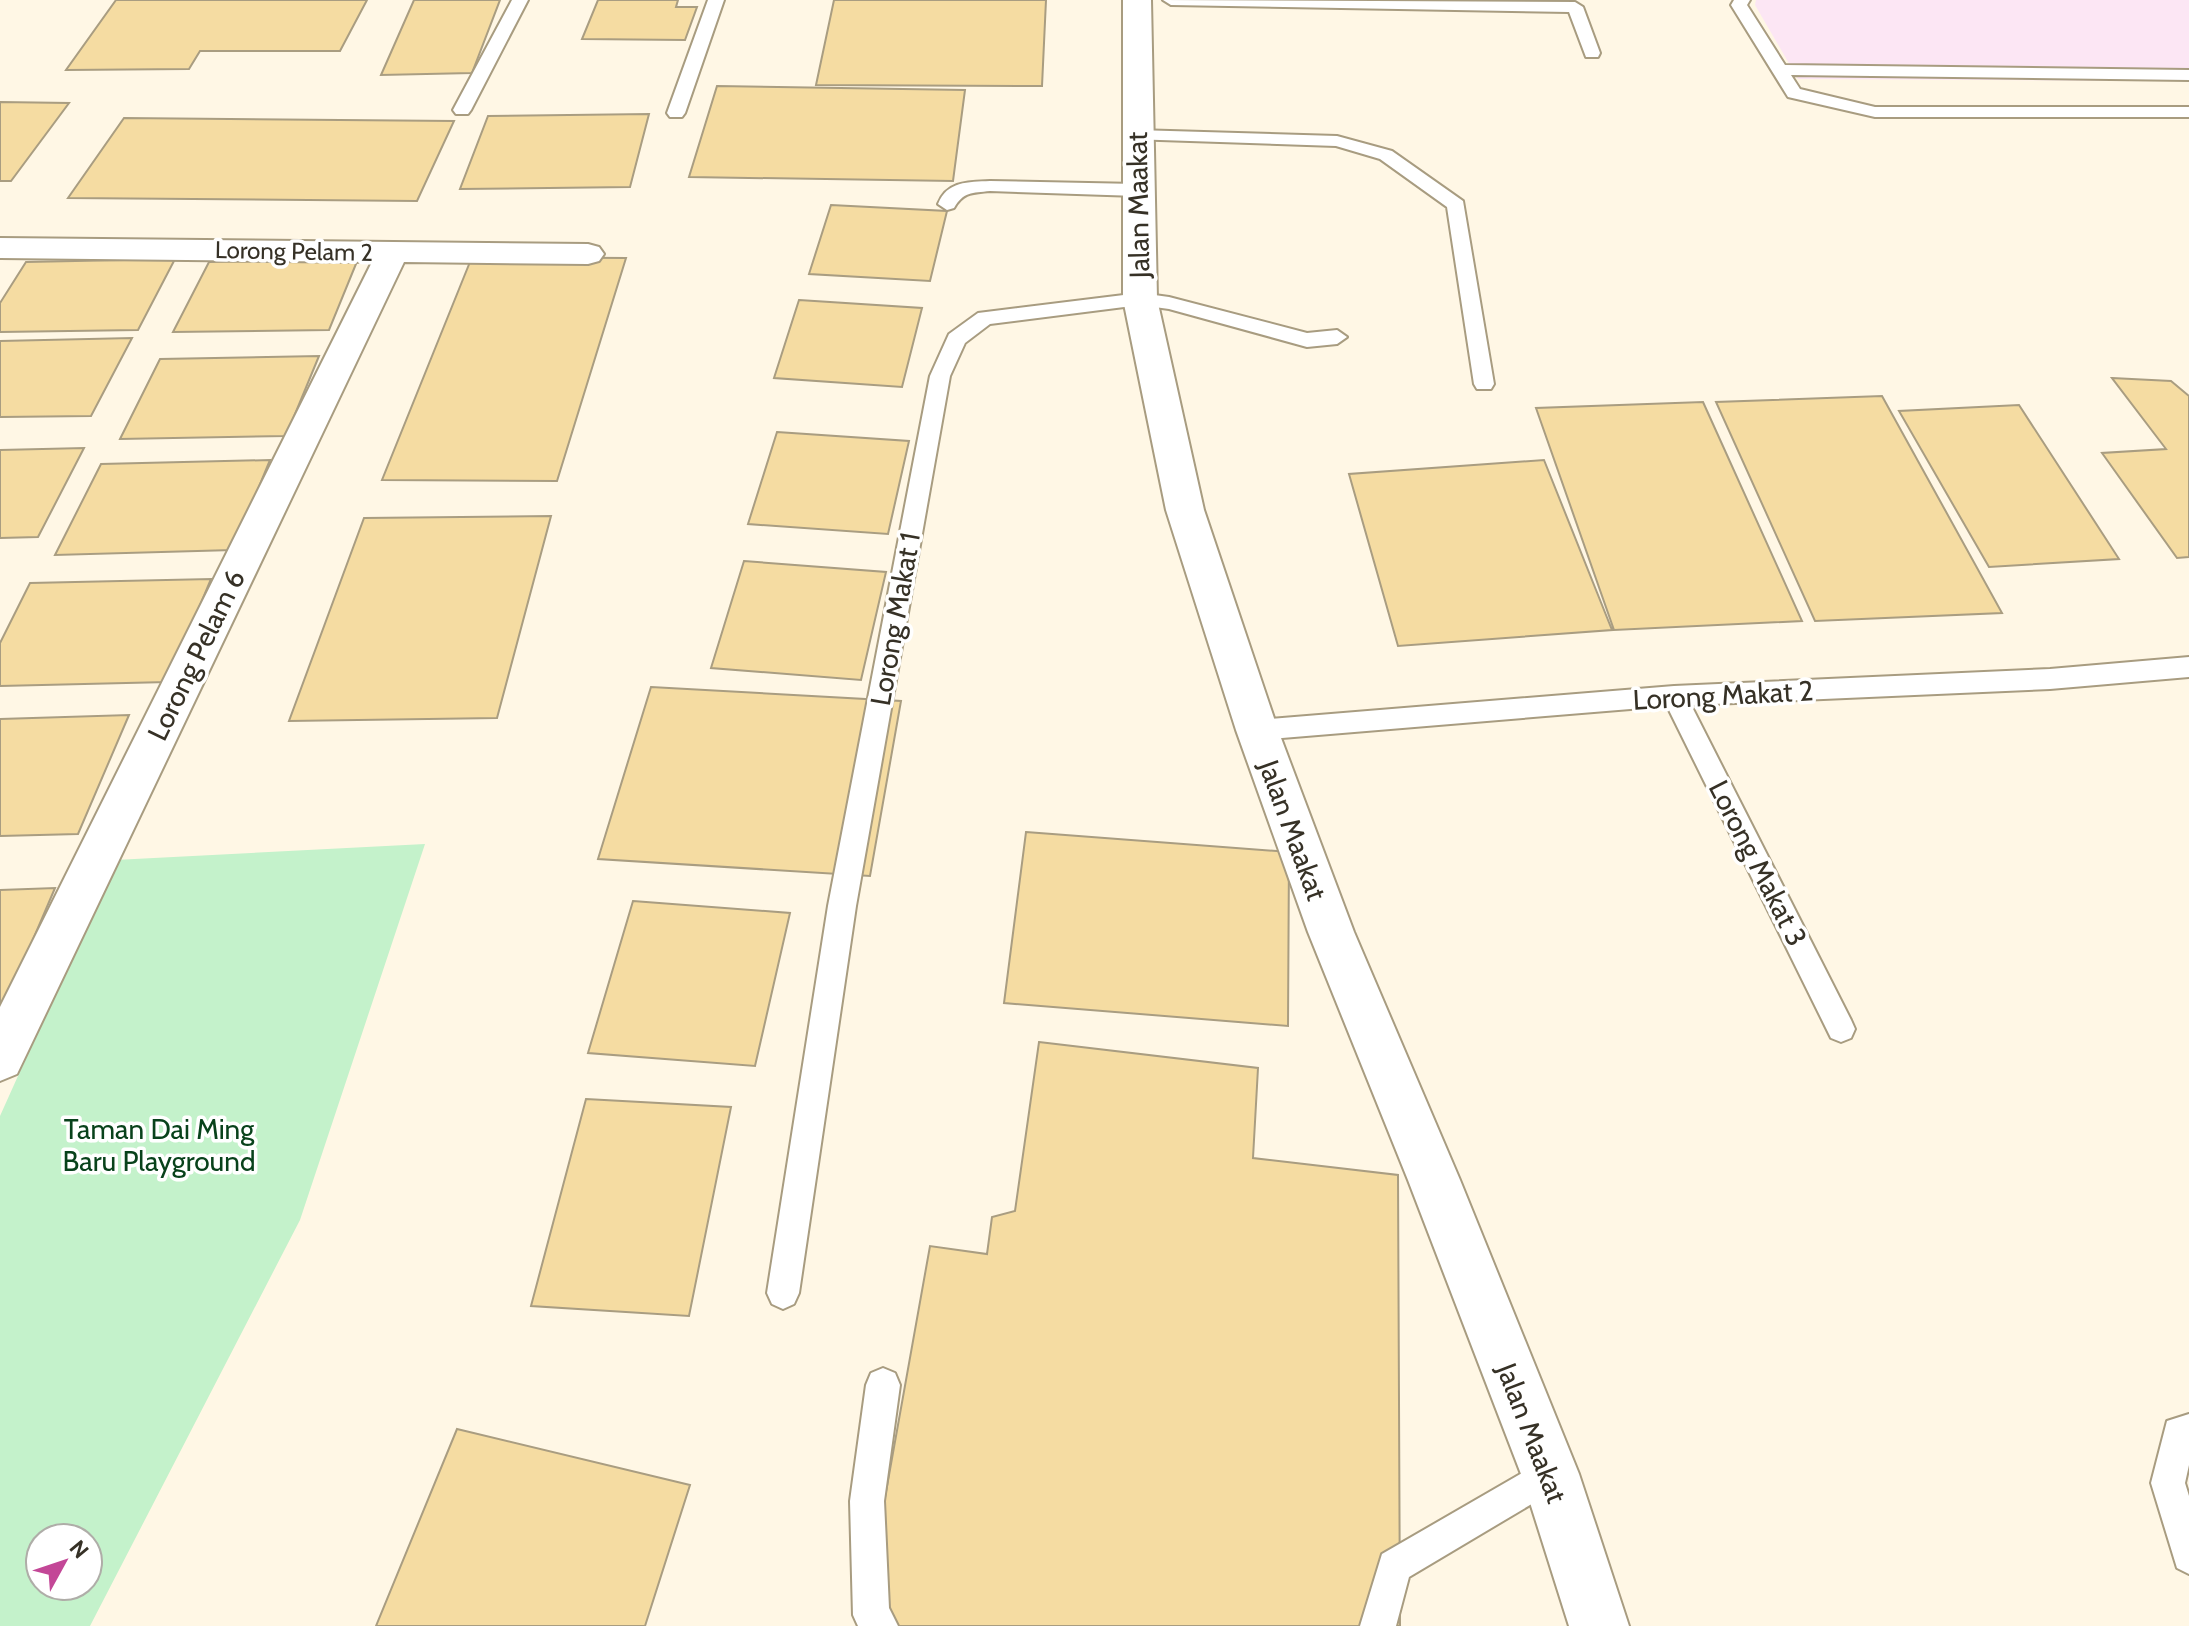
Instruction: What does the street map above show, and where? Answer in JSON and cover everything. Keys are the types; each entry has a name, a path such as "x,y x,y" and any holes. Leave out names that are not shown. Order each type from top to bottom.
{"street":[{"name":"Jalan Maakat","path":"1137,0 1140,299 1185,510 1257,730 1331,932 1434,1180 1550,1474 1599,1626"},
{"name":"Lorong Pelam 2","path":"0,248 588,254"},
{"name":"Lorong Pelam 6","path":"0,1058 393,252"}],"lane":[{"path":"462,110 520,0"},
{"path":"676,113 716,0"},
{"path":"1171,0 1575,7 1592,53"},
{"path":"1742,0 1739,5 1794,93 1875,112 2189,112"},
{"path":"1779,70 2189,75"},
{"path":"1136,135 1337,141 1386,155 1456,205 1484,384"},
{"path":"947,204 950,196 962,188 1137,190"},
{"name":"Lorong Makat 1","path":"783,1293 842,906 940,376 956,339 985,318 1140,299 1169,303 1307,340 1337,337"},
{"name":"Lorong Makat 2","path":"1257,730 1674,696 2050,679 2189,667"},
{"name":"Lorong Makat 3","path":"1674,696 1841,1029"},
{"path":"880,1626 871,1615 867,1501 883,1385"},
{"path":"2189,1431 2179,1433 2168,1483 2189,1556"},
{"path":"1378,1626 1394,1566 1550,1474"}],"shaded area":[{"path":"1756,0 2189,0 2189,81 1798,79 1755,5"}],"green space":[{"name":"Taman Dai Ming Baru Playground","path":"425,844 300,1220 104,1599 104,1522 24,1522 24,1602 102,1602 90,1626 0,1626 0,1116 115,860"}],"building":[{"path":"116,0 367,0 340,51 200,51 189,69 66,70"},
{"path":"414,0 500,0 472,73 381,75"},
{"path":"598,0 678,0 676,7 697,7 685,40 582,39"},
{"path":"834,0 1046,0 1042,86 816,85"},
{"path":"717,86 965,90 953,181 689,177"},
{"path":"0,102 69,103 11,181 0,181"},
{"path":"649,114 630,187 460,189 488,116"},
{"path":"124,118 454,121 417,201 68,198"},
{"path":"831,205 947,211 930,281 809,274"},
{"path":"472,257 626,258 557,481 382,480"},
{"path":"175,259 138,330 0,332 0,303 26,262"},
{"path":"358,259 329,330 173,332 209,262"},
{"path":"799,300 922,308 902,387 774,378"},
{"path":"132,338 91,416 0,417 0,341"},
{"path":"319,356 286,436 120,439 160,359"},
{"path":"2112,378 2171,381 2189,396 2189,557 2177,558 2102,453 2166,449"},
{"path":"1882,396 2002,613 1815,621 1716,402"},
{"path":"1703,402 1802,621 1614,630 1536,408"},
{"path":"2019,405 2119,559 1989,567 1899,411"},
{"path":"777,432 909,441 888,534 748,524"},
{"path":"84,448 38,537 0,538 0,450"},
{"path":"270,460 233,550 55,555 101,464"},
{"path":"1544,460 1612,630 1398,646 1349,474"},
{"path":"551,516 497,718 289,721 364,518"},
{"path":"744,561 886,572 861,680 711,668"},
{"path":"211,579 168,682 0,686 0,643 30,583"},
{"path":"651,687 901,701 870,876 598,859"},
{"path":"129,715 78,834 0,836 0,719"},
{"path":"1026,832 1289,852 1288,1026 1004,1003"},
{"path":"55,888 0,1017 0,890"},
{"path":"633,901 790,913 755,1066 588,1053"},
{"path":"1039,1042 1258,1068 1253,1158 1398,1175 1400,1626 862,1626 930,1246 987,1254 992,1217 1015,1211"},
{"path":"586,1099 731,1107 689,1316 531,1306"},
{"path":"457,1429 690,1485 645,1626 376,1626"}]}
